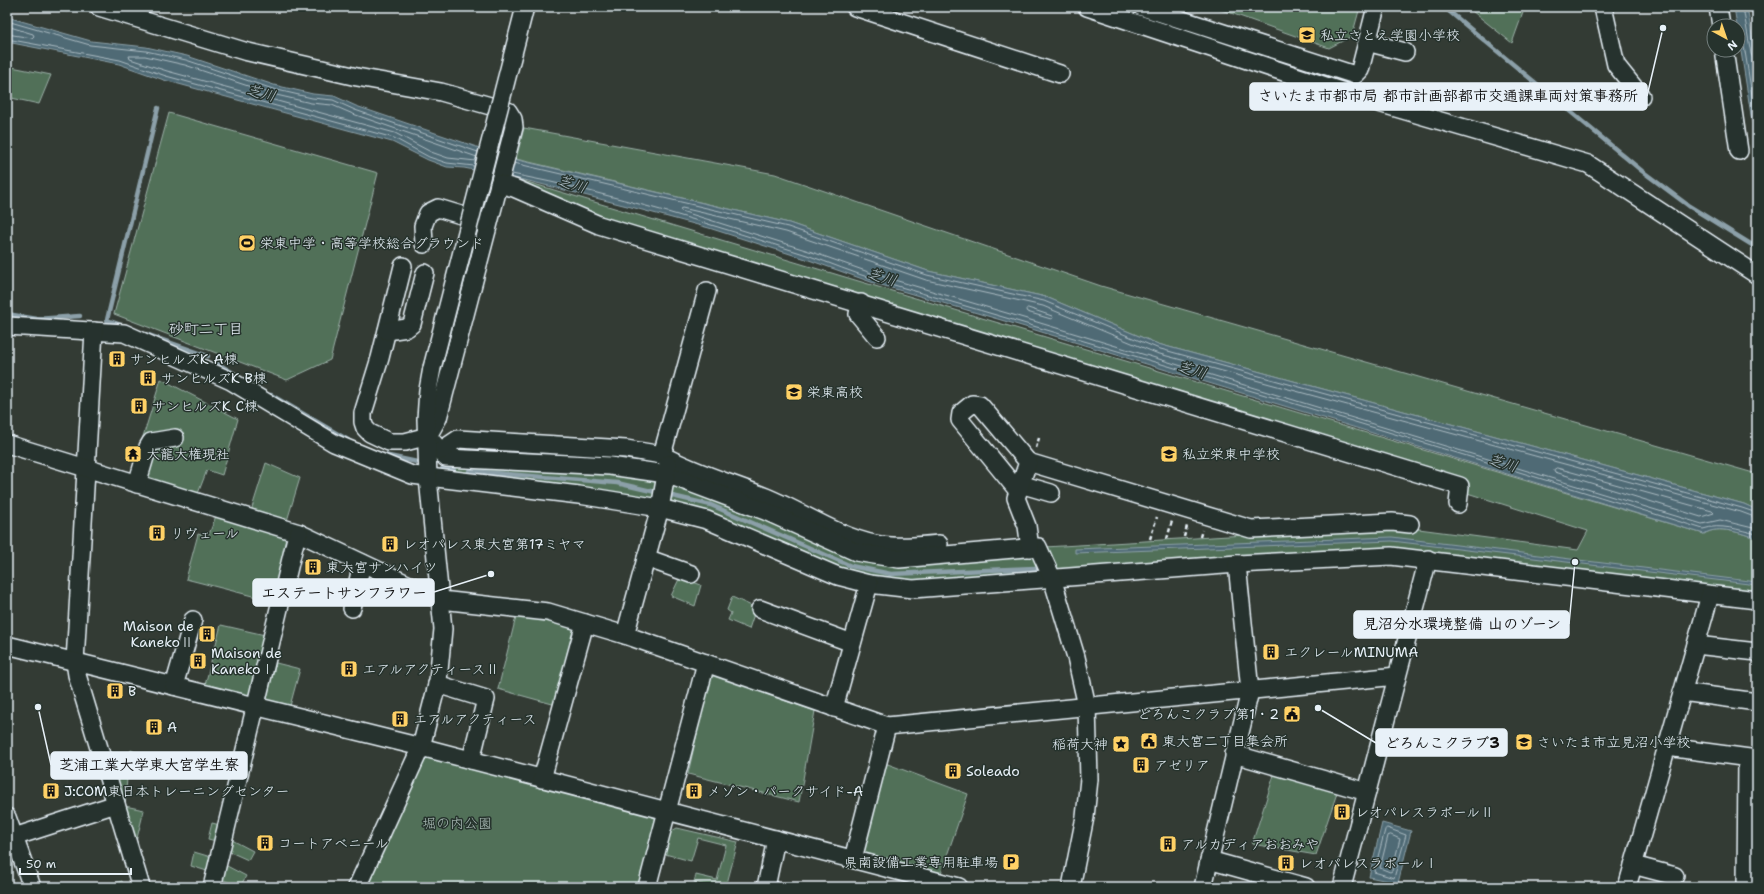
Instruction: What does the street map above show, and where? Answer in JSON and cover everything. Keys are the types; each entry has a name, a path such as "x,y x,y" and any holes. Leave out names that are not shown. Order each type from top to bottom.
{"street":[{"path":"99,7 244,51 358,77 441,92 508,111 513,119 514,127 438,418 428,436 405,442 389,442 376,437 365,428 363,413 387,331 403,266"},
{"path":"357,887 421,747 442,658 443,629 428,436 428,390 432,368 525,7"},
{"path":"855,7 1060,74"},
{"path":"1087,7 1365,99 1588,164 1757,275"},
{"path":"1142,7 1355,75 1360,70 1376,7"},
{"path":"1603,7 1616,65 1641,96"},
{"path":"1718,7 1720,18"},
{"path":"1367,42 1405,52"},
{"path":"1725,58 1739,151"},
{"path":"499,182 599,225 861,303 1460,486 1458,504"},
{"path":"424,244 424,226 428,213 438,208 488,223"},
{"path":"387,331 407,328 412,324 425,274"},
{"path":"626,635 661,502 665,463 707,291"},
{"path":"861,303 858,314 877,338"},
{"path":"7,326 124,333 231,381 334,443 412,475 431,464 446,458 610,466 665,463 765,511 856,552 877,557 899,559 1029,542 1038,547 1052,578 1076,658 1087,706 1089,779 1084,824 1071,887"},
{"path":"94,331 75,662 77,675 141,887"},
{"path":"1051,493 1019,488 960,420 961,413 972,404 980,405 1028,462 1251,529 1392,522 1410,524"},
{"path":"137,484 148,446 151,442 174,438"},
{"path":"7,444 299,534 441,600 548,612 626,635 887,726 1398,676"},
{"path":"1028,462 1016,498 1027,526 1029,542"},
{"path":"431,464 579,495 661,502 826,571 869,584 913,588 1237,564 1384,556 1428,559 1757,600"},
{"path":"212,887 295,542 299,534"},
{"path":"646,558 690,574"},
{"path":"1342,887 1428,559"},
{"path":"352,608 362,563"},
{"path":"1202,887 1250,691 1237,564"},
{"path":"834,708 869,584"},
{"path":"1627,887 1710,595"},
{"path":"760,609 852,643"},
{"path":"174,686 193,620"},
{"path":"542,778 585,623"},
{"path":"7,645 421,747 853,859 955,887"},
{"path":"1696,645 1757,652"},
{"path":"647,887 706,663"},
{"path":"437,684 486,699 471,760"},
{"path":"1682,692 1757,702"},
{"path":"853,859 887,726"},
{"path":"1667,747 1752,759 1746,887"},
{"path":"1234,754 1367,792"},
{"path":"14,837 116,804"},
{"path":"7,817 32,887"},
{"path":"766,887 776,839"},
{"path":"1209,860 1306,887"},
{"path":"1634,865 1675,876"}],"path":[{"path":"50,7 67,11 68,7"},
{"path":"1150,539 1161,503"}],"green space":[{"path":"1207,7 1360,7 1352,36 1329,48 1228,12"},
{"path":"1467,7 1525,7 1512,43"},
{"path":"7,66 51,75 39,104 7,97"},
{"name":"栄東中学・高等学校総合グラウンド","path":"169,113 378,173 330,360 287,380 114,314"},
{"path":"524,128 775,174 1101,286 1757,474 1757,510 1744,504 1158,344 1046,297 928,271 789,223 516,159"},
{"path":"514,178 1704,534 1710,531 1723,530 1737,532 1757,538 1757,560 1754,570 1757,572 1757,600 1428,559 1059,573 1045,547 1396,526 1578,550 1588,531 590,217 513,183"},
{"path":"161,379 238,419 222,475 207,470 197,496 131,475"},
{"path":"446,458 666,474 856,552 1038,547 1052,578 869,584 707,520 445,480"},
{"path":"266,463 300,478 286,524 251,511"},
{"path":"216,516 284,538 287,544 272,601 186,579 198,534 208,537"},
{"path":"680,577 701,585 695,606 671,596"},
{"path":"732,597 756,608 749,629 728,620 731,613 727,610"},
{"path":"516,617 556,621 576,628 556,705 498,689"},
{"path":"221,625 265,635 249,695 205,685"},
{"path":"276,663 300,669 290,706 269,702 267,696"},
{"path":"710,675 815,711 799,802 688,774"},
{"name":"堀の内公園","path":"421,747 667,811 647,887 357,887"},
{"path":"131,750 137,753 130,779 127,778 125,803 122,804 109,755 128,760"},
{"path":"885,763 968,794 941,873 866,856 862,849"},
{"path":"1275,772 1338,790 1316,855 1252,844"},
{"path":"125,806 144,810 136,842"},
{"path":"212,823 220,825 216,841 208,839"},
{"path":"677,828 738,842 726,887 713,887 694,882 696,875 717,880 726,845 698,838 691,861 665,854 670,832"},
{"path":"232,840 253,851 248,860 228,851"},
{"path":"194,852 211,857 207,871 191,866"},
{"path":"225,865 246,876 240,887 233,887 234,885 222,879"},
{"path":"122,881 124,887 101,887"}],"water":[{"path":"1734,7 1747,7 1757,65 1757,153 1742,58 1746,58 1746,18 1736,18"},
{"name":"芝川","path":"7,17 91,41 146,47 187,56 274,85 313,94 334,96 356,106 509,158 789,223 928,271 1046,297 1158,344 1744,504 1757,510 1757,538 1737,532 1723,530 1710,531 1704,534 1025,327 871,282 809,260 709,228 529,181 464,168 447,167 428,160 392,142 164,80 119,64 7,42"},
{"path":"1392,537 1757,582 1757,585 1392,541 1075,553 1075,549"},
{"path":"1382,823 1411,831 1398,883 1369,877"}],"waterway":[{"path":"1444,7 1642,171 1689,206 1757,248"},
{"path":"124,326 107,320 158,108"},
{"path":"7,314 37,319 80,316"},
{"path":"146,334 208,356"},
{"path":"218,364 235,374"},
{"path":"271,395 348,440"},
{"path":"384,455 417,462"},
{"path":"442,469 454,470"},
{"path":"469,471 617,483 711,505 851,566 891,574 1036,568"}],"railway":[{"path":"7,873 12,887"}],"place":[{"name":"さいたま市都市局 都市計画部都市交通課車両対策事務所","path":"1663,28"},
{"name":"私立さとえ学園小学校","path":"1307,35"},
{"name":"栄東中学・高等学校総合グラウンド","path":"247,243"},
{"name":"サンヒルズK A棟","path":"117,359"},
{"name":"サンヒルズK B棟","path":"148,378"},
{"name":"栄東高校","path":"794,392"},
{"name":"サンヒルズK C棟","path":"139,406"},
{"name":"大龍大権現社","path":"133,454"},
{"name":"私立栄東中学校","path":"1169,454"},
{"name":"リヴェール","path":"157,533"},
{"name":"レオパレス東大宮第17ミヤマ","path":"390,544"},
{"name":"見沼分水環境整備 山のゾーン","path":"1575,562"},
{"name":"東大宮サンハイツ","path":"313,567"},
{"name":"エステートサンフラワー","path":"491,574"},
{"name":"Maison de KanekoⅡ","path":"207,634"},
{"name":"エクレールMINUMA","path":"1271,652"},
{"name":"Maison de KanekoⅠ","path":"198,661"},
{"name":"エアルアクティースⅡ","path":"349,669"},
{"name":"B","path":"115,691"},
{"name":"芝浦工業大学東大宮学生寮","path":"38,707"},
{"name":"どろんこクラブ3","path":"1318,708"},
{"name":"どろんこクラブ第1・2","path":"1292,714"},
{"name":"エアルアクティース","path":"400,719"},
{"name":"A","path":"154,727"},
{"name":"東大宮二丁目集会所","path":"1149,741"},
{"name":"さいたま市立見沼小学校","path":"1524,742"},
{"name":"稲荷大神","path":"1121,744"},
{"name":"アゼリア","path":"1141,765"},
{"name":"Soleado","path":"953,771"},
{"name":"J:COM東日本トレーニングセンター","path":"51,791"},
{"name":"メゾン・パークサイド-A","path":"694,791"},
{"name":"レオパレスラポールⅡ","path":"1342,812"},
{"name":"コートアベニール","path":"265,843"},
{"name":"アルカディアおおみや","path":"1168,844"},
{"name":"県南設備工業専用駐車場","path":"1011,862"},
{"name":"レオパレスラポールⅠ","path":"1286,863"}],"district":[{"name":"砂町二丁目","path":"206,329"}]}
